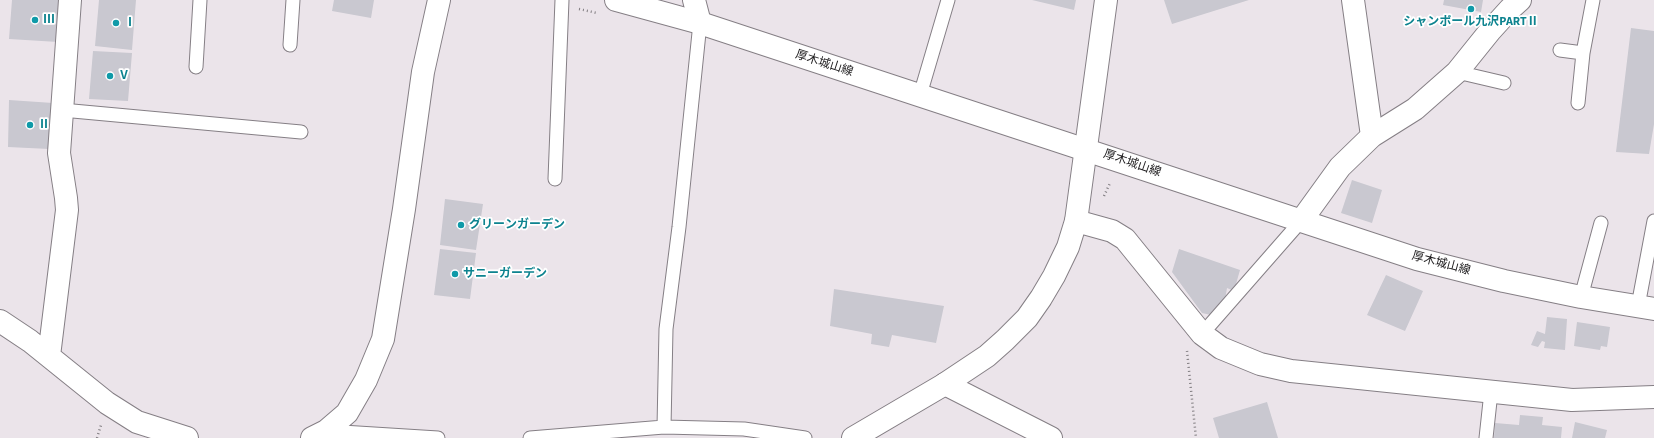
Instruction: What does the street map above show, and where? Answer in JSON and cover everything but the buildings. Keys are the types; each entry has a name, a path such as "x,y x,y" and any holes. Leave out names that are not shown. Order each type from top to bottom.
{"street":[{"path":"49,356 67,210 60,153 70,0"},
{"path":"323,436 347,413 357,397 366,380 383,339 404,209 423,72 439,0"},
{"name":"厚木城山線","path":"616,0 700,23 1417,258 1504,281 1581,297 1646,308"},
{"path":"694,0 700,23"},
{"path":"854,438 945,384 987,356 1026,318 1041,298 1054,276 1068,247 1076,221 1106,0"},
{"path":"1353,0 1372,136"},
{"path":"1301,221 1340,166 1372,136 1415,109 1458,72 1490,31 1520,0"},
{"path":"1076,221 1112,231 1125,239 1202,334 1232,354 1260,364 1291,371 1572,400 1654,397"},
{"path":"0,321 30,341 107,403 138,422 187,438"},
{"path":"945,384 1051,438"}],"lane":[{"path":"196,67 200,0"},
{"path":"290,45 293,0"},
{"path":"555,179 562,0"},
{"path":"920,95 948,0"},
{"path":"1578,103 1583,53 1593,0"},
{"path":"664,427 666,329 679,227 700,23"},
{"path":"1560,50 1583,53"},
{"path":"1458,72 1504,83"},
{"path":"62,110 301,132"},
{"path":"1202,334 1301,221"},
{"path":"1646,308 1654,221"},
{"path":"1581,297 1601,223"},
{"path":"1486,438 1491,392"},
{"path":"530,438 664,427 744,429 805,438"},
{"path":"323,436 438,438"}],"path":[{"path":"1196,438 1187,348 1202,334"}],"place":[{"name":"シャンポール九沢PARTⅡ","path":"1471,9"},
{"name":"Ⅲ","path":"35,20"},
{"name":"Ⅰ","path":"116,23"},
{"name":"Ⅴ","path":"110,76"},
{"name":"Ⅱ","path":"30,125"},
{"name":"グリーンガーデン","path":"461,225"},
{"name":"サニーガーデン","path":"455,274"}]}
